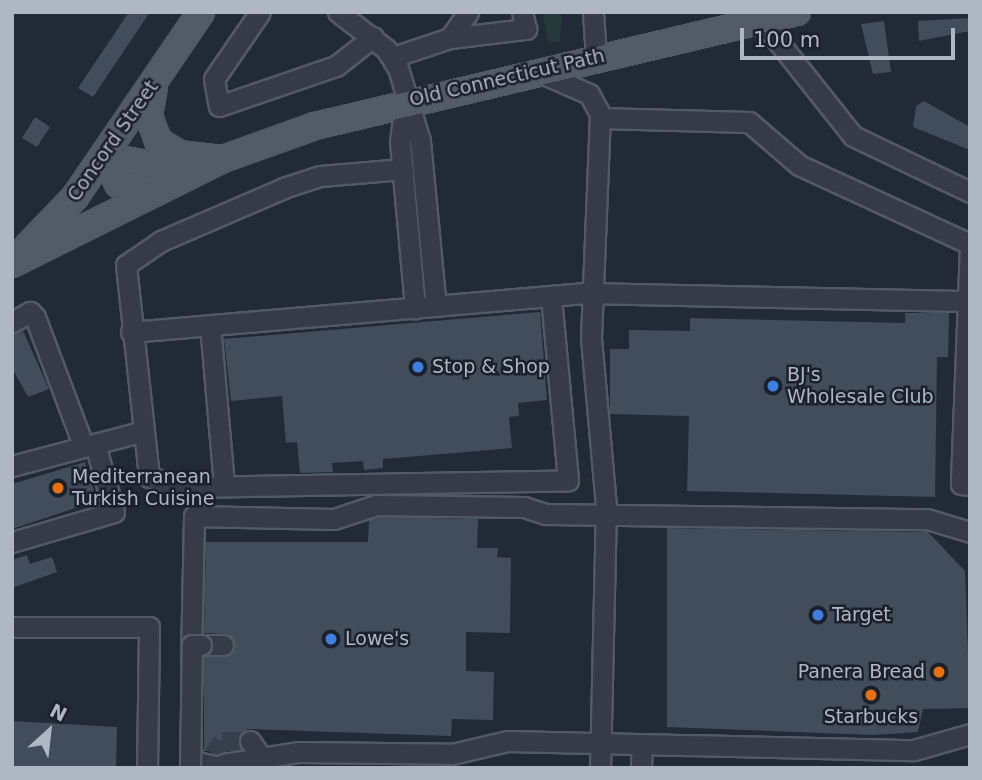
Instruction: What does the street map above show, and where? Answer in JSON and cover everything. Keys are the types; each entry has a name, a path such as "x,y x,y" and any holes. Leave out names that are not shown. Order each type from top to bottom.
{"main road":[{"name":"Concord Street","path":"12,258 52,225 104,156 201,12"},
{"name":"Old Connecticut Path","path":"12,264 223,159 405,102 797,12"},
{"path":"157,79 149,116 158,141 188,156 223,159"},
{"path":"104,156 118,184 156,192"},
{"name":"Old Connecticut Path","path":"104,156 164,167 223,159"}],"street":[{"path":"260,12 214,79 219,106 336,66 373,37"},
{"path":"338,12 373,37 393,57 422,151 436,306"},
{"path":"450,38 468,12"},
{"path":"393,57 450,38 526,29 522,12"},
{"path":"593,12 596,57"},
{"path":"761,20 853,136 970,192"},
{"path":"538,72 589,94 600,118 592,356 606,515 597,743 600,768"},
{"path":"405,102 402,169 415,308"},
{"path":"600,118 749,122 799,165 970,245 966,288 961,484 970,485"},
{"path":"402,169 320,176 161,241 126,265 140,432 149,477 185,487 568,480 551,296"},
{"path":"131,332 596,293 966,288"},
{"path":"12,322 30,312 35,317 114,512 12,542"},
{"path":"210,325 223,485"},
{"path":"12,466 140,432"},
{"path":"970,532 927,519 606,515 376,505 334,519 194,516 190,753 193,761 219,762 264,761 299,752 452,754 508,741 914,750 970,734"},
{"path":"12,627 149,628 146,768"},
{"path":"190,768 192,645 223,645"},
{"path":"250,741 264,761"},
{"path":"587,768 597,743"},
{"path":"641,768 642,744"}],"shaded area":[{"path":"542,12 562,12 560,41 549,43"}],"building":[{"path":"129,12 150,12 93,97 78,88"},
{"path":"970,18 970,31 919,41 918,21"},
{"path":"884,21 891,72 873,74 861,24"},
{"path":"924,101 970,127 970,150 913,127 916,106"},
{"path":"35,117 50,127 37,147 22,138"},
{"name":"Stop & Shop","path":"540,312 547,400 518,403 519,416 509,417 512,448 383,459 383,468 364,470 363,461 332,463 333,472 300,473 297,442 286,443 282,396 231,401 224,339"},
{"name":"BJ's Wholesale Club","path":"905,313 949,313 948,357 937,357 935,497 687,491 689,416 610,414 610,349 629,349 629,330 690,331 690,318 905,323"},
{"path":"23,331 49,389 28,397 12,368 12,335"},
{"path":"85,462 97,501 12,529 12,484"},
{"name":"Lowe's","path":"378,517 478,519 477,548 498,548 497,557 511,558 510,633 466,632 466,671 494,672 493,720 452,719 451,736 248,729 239,736 241,749 204,751 204,657 228,656 235,646 228,634 204,633 206,542 368,542 369,520"},
{"name":"Target","path":"667,528 928,532 965,571 970,708 923,709 918,732 873,735 667,727"},
{"path":"27,555 30,564 52,557 57,572 12,588 12,560"},
{"path":"12,721 117,727 116,768 12,768"}],"tunnel":[{"path":"214,754 222,741 250,741"}],"place":[{"name":"Stop & Shop","path":"418,367"},
{"name":"BJ's Wholesale Club","path":"773,386"},
{"name":"Mediterranean Turkish Cuisine","path":"58,488"},
{"name":"Target","path":"818,615"},
{"name":"Lowe's","path":"331,639"},
{"name":"Panera Bread","path":"939,672"},
{"name":"Starbucks","path":"871,695"}]}
